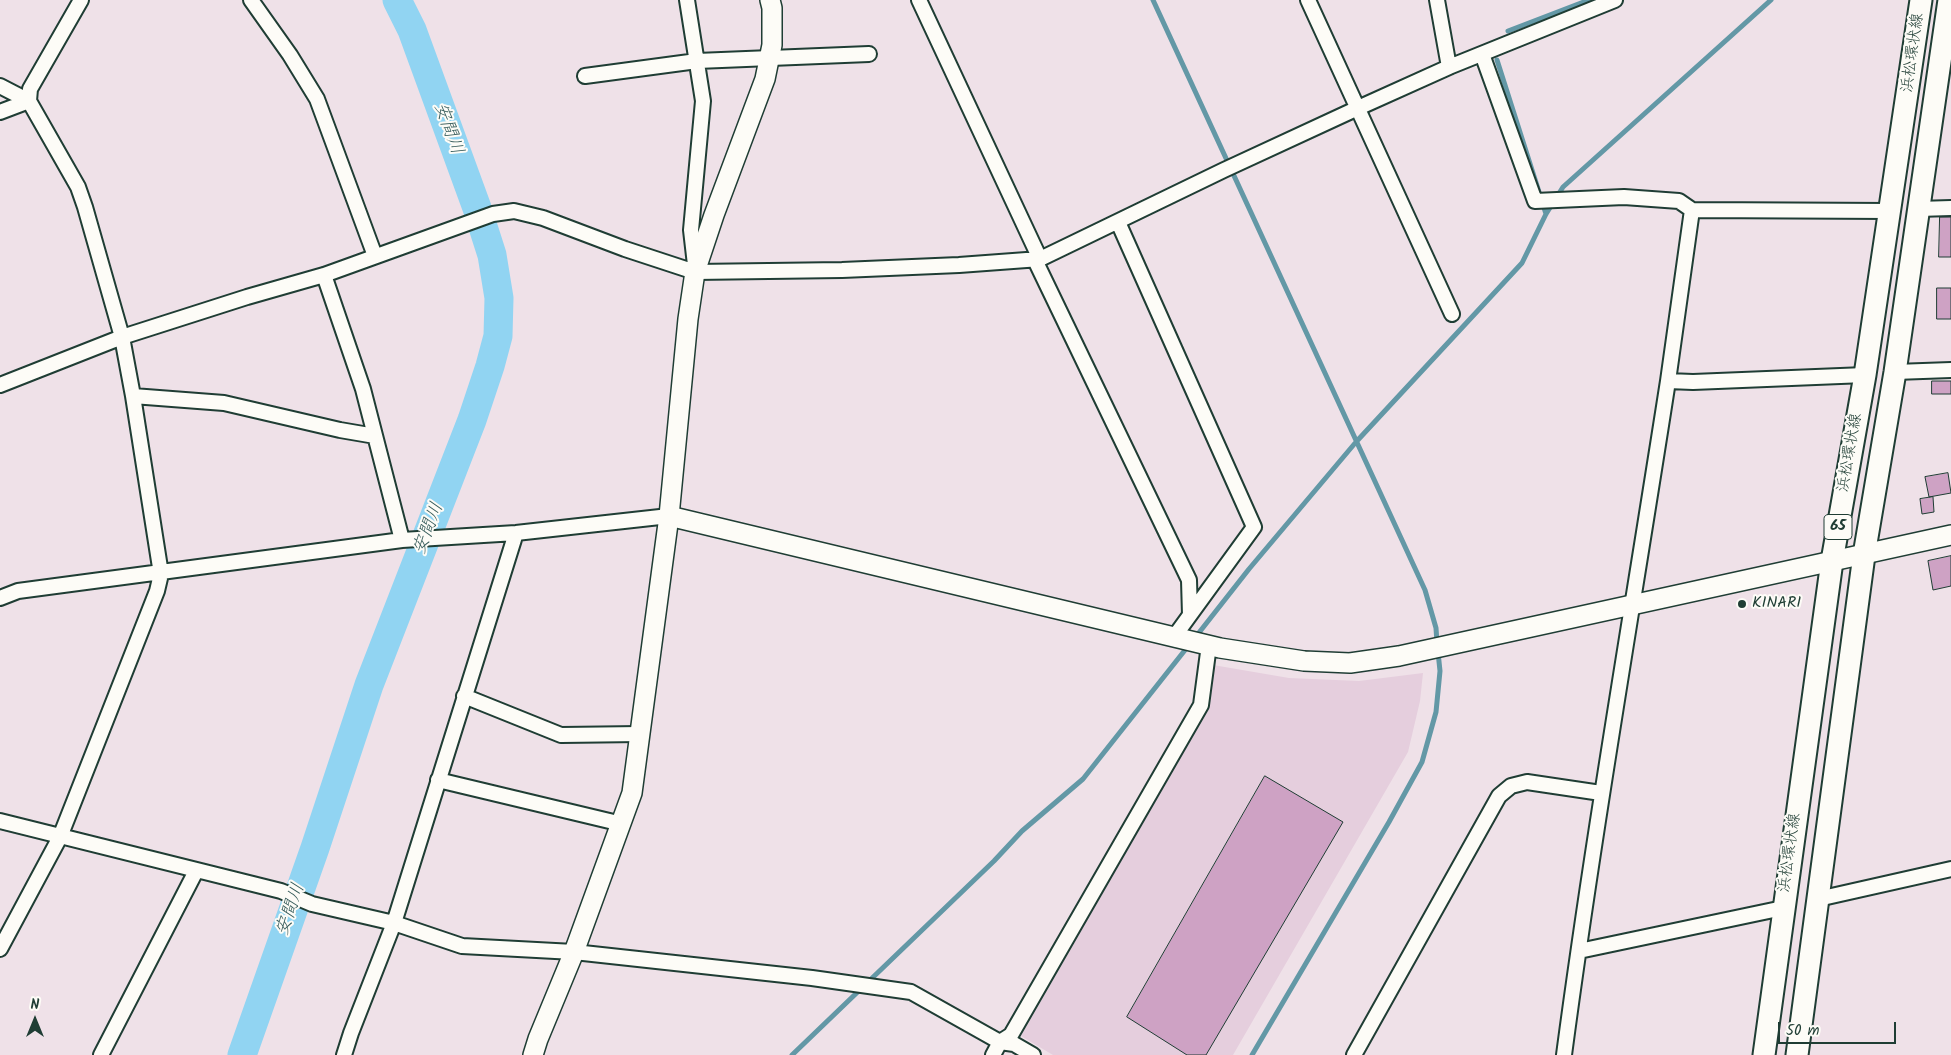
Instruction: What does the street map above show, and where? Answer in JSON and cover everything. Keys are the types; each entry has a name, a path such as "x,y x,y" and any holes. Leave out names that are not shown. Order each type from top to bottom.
{"main road":[{"name":"浜松環状線","path":"1764,1055 1832,561 1865,376 1921,0"},
{"name":"浜松環状線","path":"1797,1055 1864,555 1896,372 1918,209 1949,6"}],"street":[{"path":"29,101 30,89 80,0"},
{"path":"251,0 290,55 317,99 374,256"},
{"path":"687,0 703,100 691,230 696,272"},
{"path":"533,1055 574,952 632,794 669,516 688,319 696,272 714,215 765,80 772,45 772,8 770,0"},
{"path":"919,0 1037,260 1189,580 1190,615"},
{"path":"1308,0 1452,314"},
{"path":"1438,0 1449,67"},
{"path":"0,385 122,337 324,275 493,214 514,211 544,218 625,249 696,272 842,270 1037,260 1358,108 1449,67 1614,0"},
{"path":"585,76 697,61 869,54"},
{"path":"1482,54 1535,201 1624,197 1679,202 1692,210 1891,211"},
{"path":"0,86 29,101 78,187 85,207 122,337 161,574 157,591 60,837 0,949"},
{"path":"0,112 29,101"},
{"path":"1918,209 1951,208"},
{"path":"1564,1055 1601,793 1668,381 1692,210"},
{"path":"1118,222 1254,527 1190,615 1177,638"},
{"path":"324,275 363,389 402,540"},
{"path":"1896,372 1951,370"},
{"path":"1668,381 1693,382 1865,376"},
{"path":"133,396 224,403 340,430 375,436"},
{"path":"0,598 18,591 161,574 402,540 516,533 669,516 1177,638 1304,661 1350,663 1399,656 1951,535"},
{"path":"344,1055 351,1032 394,923 516,533"},
{"path":"993,1055 1000,1042 1012,1035 1202,705 1206,644"},
{"path":"464,696 561,735 640,734"},
{"path":"438,780 622,824"},
{"path":"1354,1055 1499,796 1511,786 1527,782 1601,793"},
{"path":"0,821 281,891 312,904 394,923 462,946 574,952 812,978 911,992 1000,1042 1014,1044 1033,1055"},
{"path":"1818,899 1951,870"},
{"path":"100,1055 196,871"},
{"path":"1579,951 1783,908"}],"shaded area":[{"path":"1213,665 1289,678 1359,681 1423,673 1420,701 1408,752 1233,1055 1053,1055 1021,1036 1207,711"}],"building":[{"path":"1940,217 1951,217 1951,257 1939,257"},
{"path":"1937,288 1951,288 1951,319 1937,319"},
{"path":"1932,381 1951,381 1951,394 1932,394"},
{"path":"1948,473 1951,493 1929,497 1925,477"},
{"path":"1933,497 1934,512 1922,514 1920,499"},
{"path":"1951,556 1951,586 1933,590 1928,561"},
{"path":"1265,776 1343,822 1206,1055 1187,1055 1127,1017"}],"waterway":[{"name":"安間川","path":"242,1055 315,848 369,685 472,420 498,336 499,298 492,255 477,208 412,30 397,0"},
{"path":"1153,0 1425,590 1436,628 1437,643"},
{"path":"1508,31 1589,0"},
{"path":"1194,639 1249,569 1356,442 1522,263 1546,214 1563,187 1771,0"},
{"path":"1497,60 1546,214"},
{"path":"792,1055 994,861 1022,831 1083,779 1189,645"},
{"path":"1252,1055 1389,822 1422,762 1436,712 1440,671 1438,652"}],"place":[{"name":"KINARI","path":"1742,604"}]}
